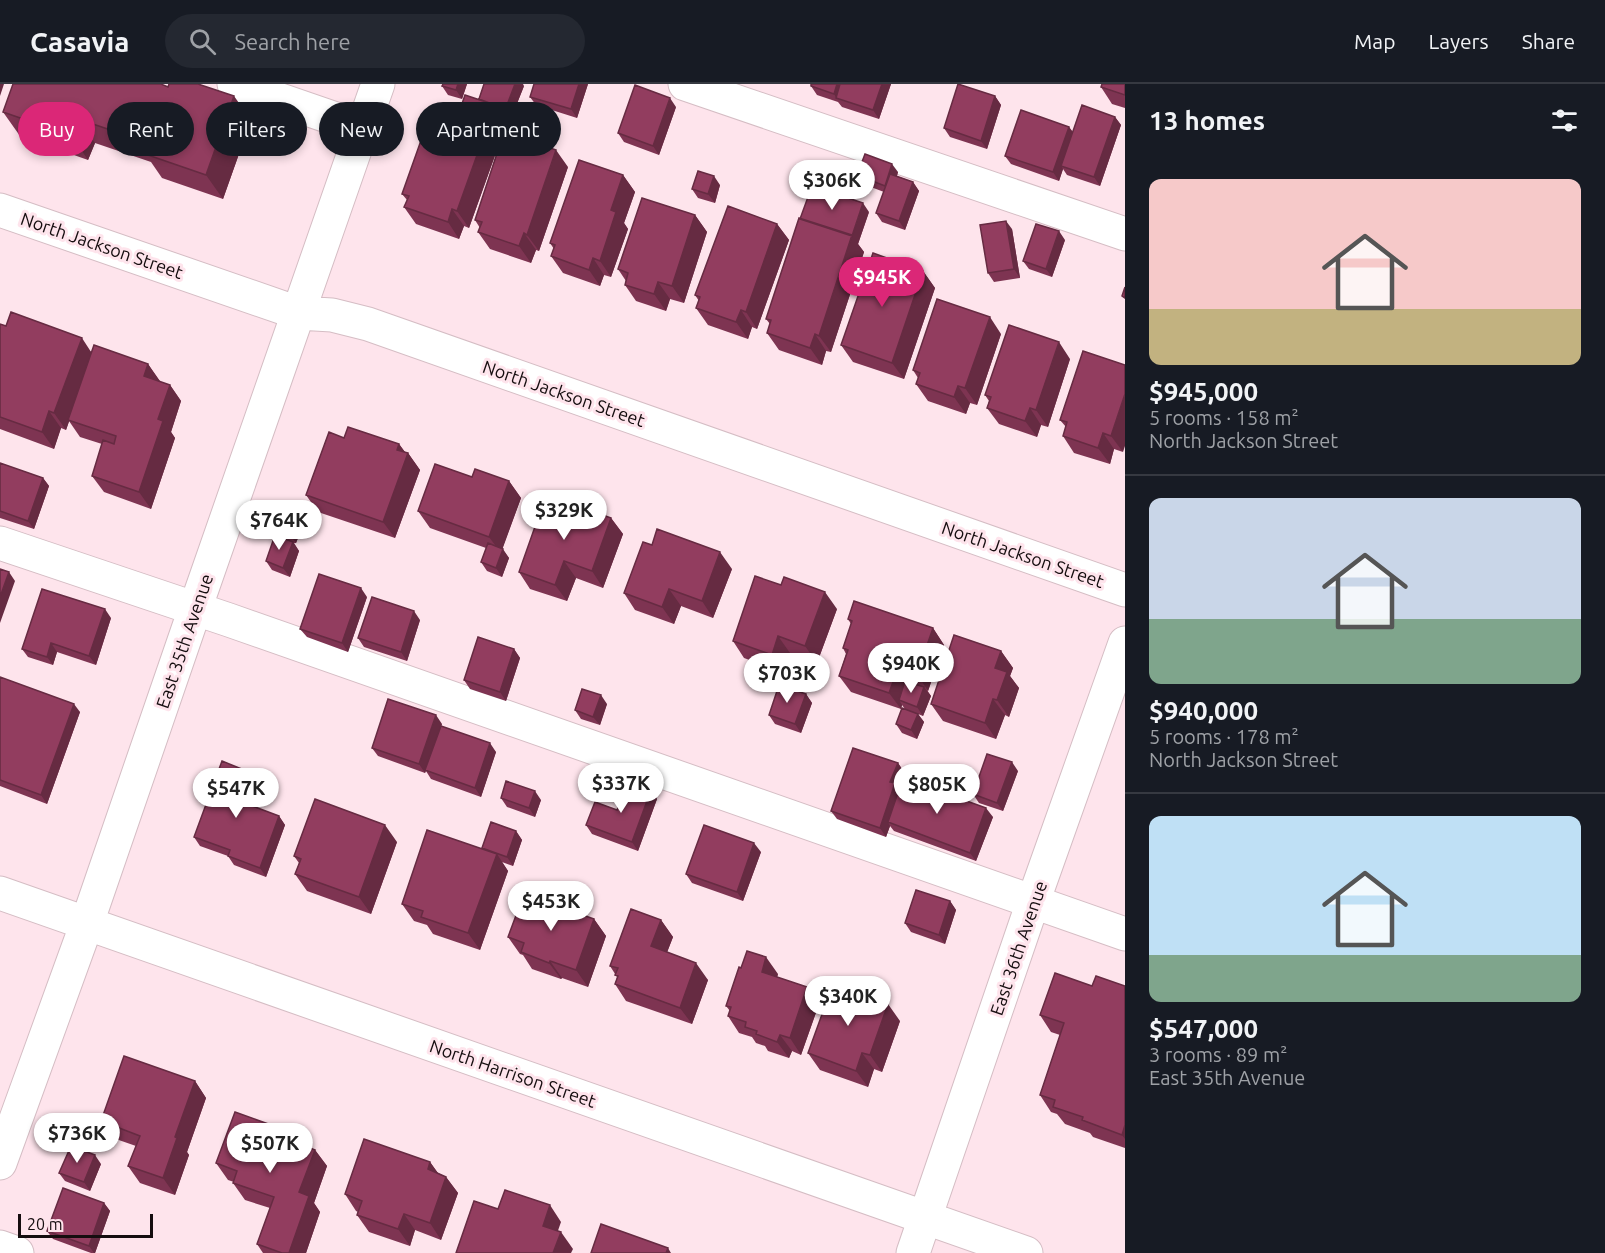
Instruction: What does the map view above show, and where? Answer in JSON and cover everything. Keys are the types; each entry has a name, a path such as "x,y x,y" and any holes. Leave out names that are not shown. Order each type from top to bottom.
{"street":[{"path":"234,84 319,113"},
{"name":"East 35th Avenue","path":"371,102 378,84"},
{"path":"685,84 1125,234"},
{"name":"East 35th Avenue","path":"0,1163 87,923 352,156"},
{"name":"North Jackson Street","path":"0,210 298,313 332,315 368,324 1125,590"},
{"path":"0,543 1125,934"},
{"name":"East 36th Avenue","path":"914,1253 1125,643"},
{"name":"North Harrison Street","path":"0,893 1026,1253"},
{"path":"0,1247 17,1253"}],"building":[{"path":"13,84 161,84 168,87 169,84 198,84 234,96 232,102 206,102 206,156 213,156 206,175 151,156 194,156 194,102 107,102 107,129 95,125 95,102 18,102 18,117 3,112"},
{"path":"443,84 458,84 456,90 442,86"},
{"path":"484,84 515,84 508,102 487,102 479,99"},
{"path":"534,84 579,84 571,109 561,106 561,102 547,102 530,97"},
{"path":"811,84 837,84 834,94 811,86"},
{"path":"840,84 882,84 873,110 836,98"},
{"path":"958,84 995,96 981,141 944,128"},
{"path":"1102,84 1125,84 1125,95 1101,87"},
{"path":"635,85 670,98 653,146 618,133"},
{"path":"465,95 486,102 463,102"},
{"path":"1082,105 1115,117 1094,177 1061,166"},
{"path":"1021,110 1069,127 1053,172 1005,156"},
{"path":"865,154 892,164 885,186 857,175"},
{"path":"416,155 477,156 457,211 452,209 448,222 404,207 409,196 402,194"},
{"path":"496,156 554,156 527,235 524,233 519,246 478,232 482,222 475,220"},
{"path":"579,160 623,175 611,210 616,212 600,261 593,258 589,270 551,256 555,245 550,243"},
{"path":"698,171 714,176 708,194 692,189"},
{"path":"890,174 913,182 899,221 876,213"},
{"path":"812,186 863,203 852,236 800,219"},
{"path":"642,198 695,215 672,286 658,282 654,294 625,285 628,273 618,269"},
{"path":"728,206 777,224 746,312 741,310 736,322 696,308 700,297 695,295"},
{"path":"799,218 852,235 819,336 815,334 810,348 767,333 771,320 766,319"},
{"path":"1006,221 1014,269 988,273 980,225"},
{"path":"1036,224 1059,231 1046,269 1023,261"},
{"path":"873,253 923,271 892,363 841,345"},
{"path":"937,299 990,317 965,388 958,386 954,397 916,384 920,373 913,370"},
{"path":"11,312 82,338 54,413 49,411 42,432 0,417 0,324 6,326"},
{"path":"1009,325 1059,342 1036,410 1030,408 1025,421 987,408 991,397 985,395"},
{"path":"94,345 148,364 144,376 170,385 158,419 163,421 139,492 92,476 103,440 114,444 116,436 68,420"},
{"path":"1083,351 1125,365 1125,394 1111,436 1103,433 1098,448 1063,436 1067,422 1060,420"},
{"path":"348,427 399,444 397,450 408,453 383,522 306,495 329,432 344,438"},
{"path":"0,463 43,478 28,521 0,511"},
{"path":"435,464 472,477 475,469 509,481 489,537 418,511"},
{"path":"561,500 611,518 592,571 564,561 555,585 519,572 543,504 557,509"},
{"path":"284,503 300,509 290,535 275,529"},
{"path":"657,529 720,552 702,601 669,589 662,607 624,593 643,542 652,545"},
{"path":"275,535 293,542 283,568 266,561"},
{"path":"488,543 503,549 496,568 481,562"},
{"path":"0,569 9,572 0,597"},
{"path":"319,574 361,588 342,643 300,629"},
{"path":"755,576 781,585 784,577 825,592 805,646 778,636 772,655 733,641"},
{"path":"42,589 105,609 89,656 51,643 47,657 22,649"},
{"path":"372,597 414,611 401,652 358,638"},
{"path":"854,601 933,628 917,674 898,668 889,693 839,676 848,650 843,648 852,621 848,619"},
{"path":"954,635 1001,651 995,668 1007,672 997,700 993,699 985,723 931,704"},
{"path":"478,637 514,649 500,692 464,680"},
{"path":"942,654 947,656 942,671 937,668"},
{"path":"0,677 74,704 41,795 0,780"},
{"path":"905,681 924,687 917,707 899,700"},
{"path":"779,685 806,694 795,724 769,715"},
{"path":"582,689 601,695 593,717 575,710"},
{"path":"388,699 436,715 419,764 372,748"},
{"path":"902,708 918,714 911,730 896,724"},
{"path":"441,726 490,743 475,788 425,770"},
{"path":"853,748 898,763 890,782 895,783 880,828 831,811"},
{"path":"987,754 1012,762 997,803 973,794"},
{"path":"222,761 249,772 239,801 279,816 260,868 228,856 230,850 194,837"},
{"path":"903,778 986,808 970,853 888,822"},
{"path":"506,781 535,791 529,808 501,798"},
{"path":"628,782 651,790 632,842 586,825 595,802 617,810"},
{"path":"315,799 385,825 359,897 295,874 301,859 294,856"},
{"path":"491,822 516,831 507,857 482,848"},
{"path":"704,825 754,843 737,892 686,874"},
{"path":"427,830 497,854 468,933 421,917 423,911 402,904"},
{"path":"916,890 950,901 939,935 905,923"},
{"path":"524,894 594,919 576,970 521,952 524,943 508,937"},
{"path":"631,909 661,920 651,946 696,963 680,1008 615,984 618,968 610,966"},
{"path":"747,951 766,957 762,972 807,987 790,1038 780,1035 777,1042 745,1027 746,1022 728,1016 731,1007 726,1006"},
{"path":"1055,973 1092,986 1096,976 1125,986 1125,1125 1122,1135 1082,1120 1083,1117 1053,1107 1055,1100 1040,1095 1064,1023 1040,1015"},
{"path":"833,984 888,1004 870,1055 862,1053 856,1071 808,1053"},
{"path":"124,1056 195,1081 163,1178 128,1166 140,1136 101,1121"},
{"path":"235,1112 299,1135 297,1143 315,1150 299,1192 309,1196 289,1253 282,1253 257,1244 274,1197 233,1183 237,1171 216,1163"},
{"path":"364,1139 430,1162 428,1169 446,1177 430,1223 404,1214 398,1229 357,1215 362,1201 345,1194"},
{"path":"71,1146 95,1155 84,1182 59,1173"},
{"path":"63,1188 104,1203 89,1246 47,1231"},
{"path":"505,1190 550,1205 543,1226 561,1232 553,1253 456,1253 474,1201 498,1209"},
{"path":"601,1224 668,1248 666,1253 591,1253"}]}
